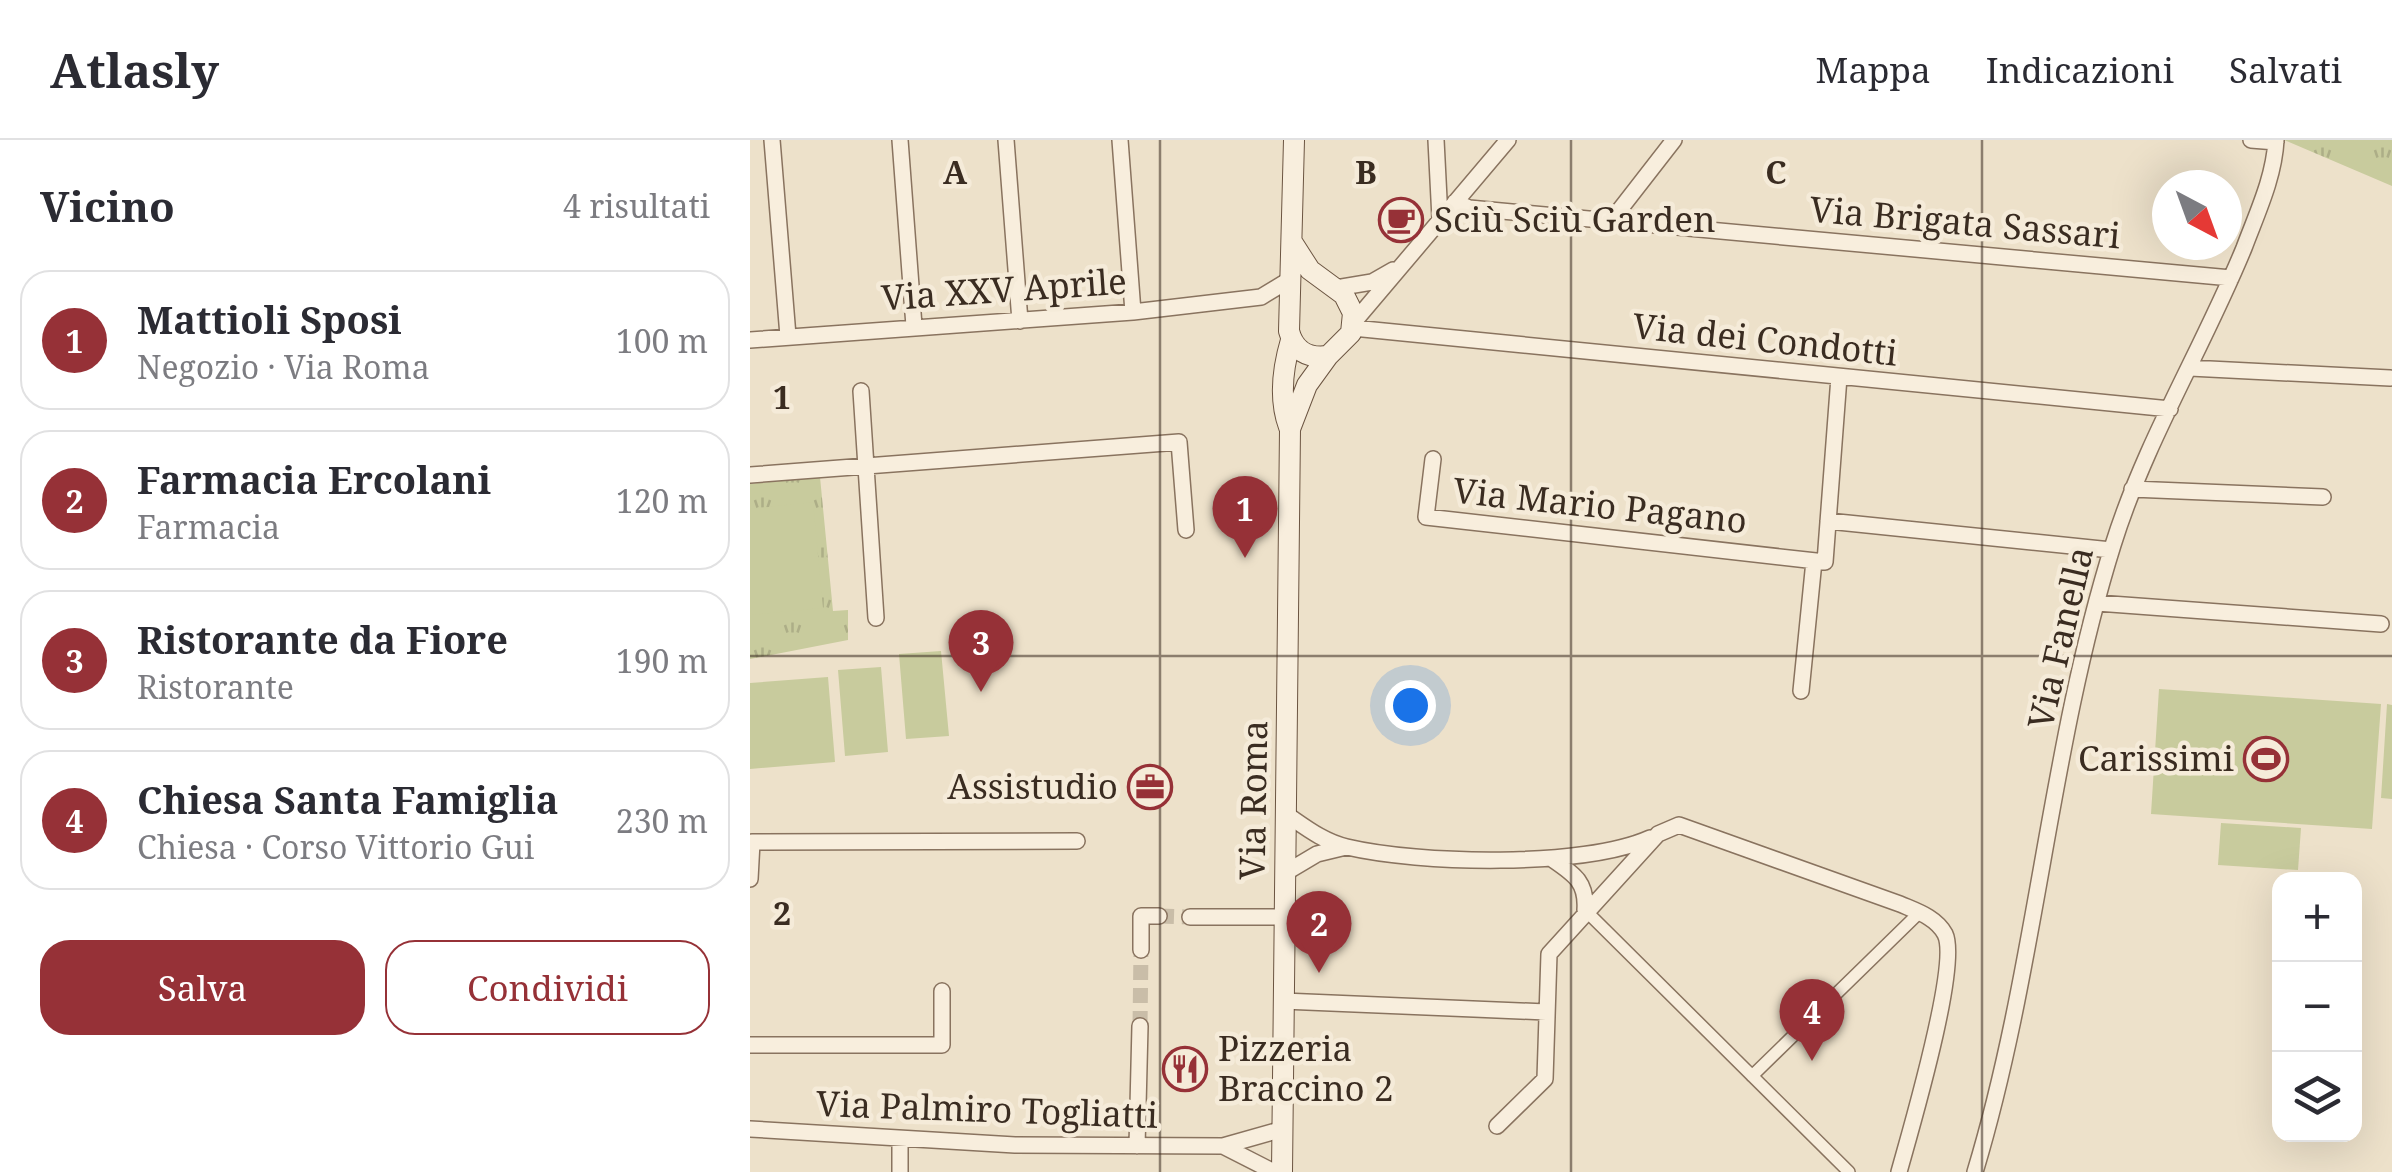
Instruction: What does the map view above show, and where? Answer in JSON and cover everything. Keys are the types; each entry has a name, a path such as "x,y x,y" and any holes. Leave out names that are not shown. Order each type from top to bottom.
{"main road":[{"path":"1292,242 1310,270 1350,304 1354,325 1328,356 1307,356 1291,340 1289,280 1294,140"},
{"path":"1292,308 1307,292 1331,287"},
{"name":"Via Roma","path":"1282,1172 1290,429 1284,408 1285,361 1291,340"},
{"name":"Via Roma","path":"1290,429 1307,385 1328,356"}],"street":[{"path":"772,140 788,336"},
{"path":"900,140 914,326"},
{"path":"1006,140 1020,321"},
{"path":"1120,140 1133,312"},
{"path":"1436,140 1440,219"},
{"path":"1354,325 1508,140"},
{"path":"2251,140 2276,141"},
{"name":"Via Fanella","path":"1974,1172 1998,1084 2111,550 2132,489 2232,278 2270,179 2276,141"},
{"path":"1610,221 1669,142"},
{"name":"Via Brigata Sassari","path":"1455,202 1469,208 2232,278"},
{"path":"1331,287 1372,282 1400,266"},
{"name":"Via XXV Aprile","path":"750,340 1133,312 1261,297 1289,280"},
{"name":"Via XXV Aprile","path":"1261,297 1292,308"},
{"name":"Via dei Condotti","path":"1354,325 2170,409"},
{"path":"2190,368 2390,378"},
{"path":"1801,691 1828,520 1839,377"},
{"path":"860,391 876,618"},
{"path":"750,475 1179,442 1186,530"},
{"name":"Via Mario Pagano","path":"1433,460 1426,517 1819,561"},
{"path":"2132,489 2323,497"},
{"path":"1828,520 2111,550"},
{"path":"2097,602 2382,624"},
{"path":"1286,814 1318,836 1346,847 1425,856 1597,856 1679,825 1693,826 1920,913 1943,930 1948,944 1938,1014 1899,1172"},
{"path":"1498,1126 1545,1079 1549,954 1658,834"},
{"path":"1286,843 1318,836"},
{"path":"750,878 752,842 1077,841"},
{"path":"1286,843 1317,854"},
{"path":"1285,873 1317,854 1346,847"},
{"path":"1597,856 1616,878"},
{"path":"1552,859 1578,876 1616,878"},
{"path":"1578,876 1586,894 1585,910 1849,1172"},
{"path":"1752,1076 1920,913"},
{"path":"1141,950 1141,916 1159,916"},
{"path":"1190,916 1285,917"},
{"name":"Via Palmiro Togliatti","path":"750,1045 942,1045 942,991"},
{"path":"1283,1001 1546,1012"},
{"path":"1138,1146 1140,1026"},
{"name":"Via Palmiro Togliatti","path":"750,1129 900,1141 1138,1146 1223,1146 1283,1139"},
{"name":"Via Palmiro Togliatti","path":"1242,1153 1283,1139"},
{"path":"900,1141 900,1172"},
{"name":"Via Palmiro Togliatti","path":"1223,1146 1274,1172"}],"green space":[{"path":"2284,140 2392,140 2392,186"},
{"path":"820,477 833,611 848,610 848,640 750,659 750,484"},
{"path":"813,502 823,608 750,615 750,509"},
{"path":"941,651 949,736 906,739 899,654"},
{"path":"881,667 888,752 845,756 838,670"},
{"path":"828,677 835,762 750,769 750,683"},
{"name":"Carissimi","path":"2159,689 2381,704 2372,829 2151,814"},
{"path":"2387,704 2392,705 2392,799 2381,798"},
{"path":"2221,823 2301,828 2298,870 2218,865"}],"tunnel":[{"path":"1159,916 1190,917"},
{"path":"1140,1026 1141,950"}],"place":[{"name":"Sciù Sciù Garden","path":"1401,220"},
{"name":"Mattioli Sposi","path":"1245,558"},
{"name":"Ristorante da Fiore","path":"981,692"},
{"name":"Carissimi","path":"2266,759"},
{"name":"Assistudio","path":"1150,787"},
{"name":"Farmacia Ercolani","path":"1319,973"},
{"name":"Chiesa Santa Famiglia","path":"1812,1061"},
{"name":"Pizzeria Braccino 2","path":"1185,1069"}]}
